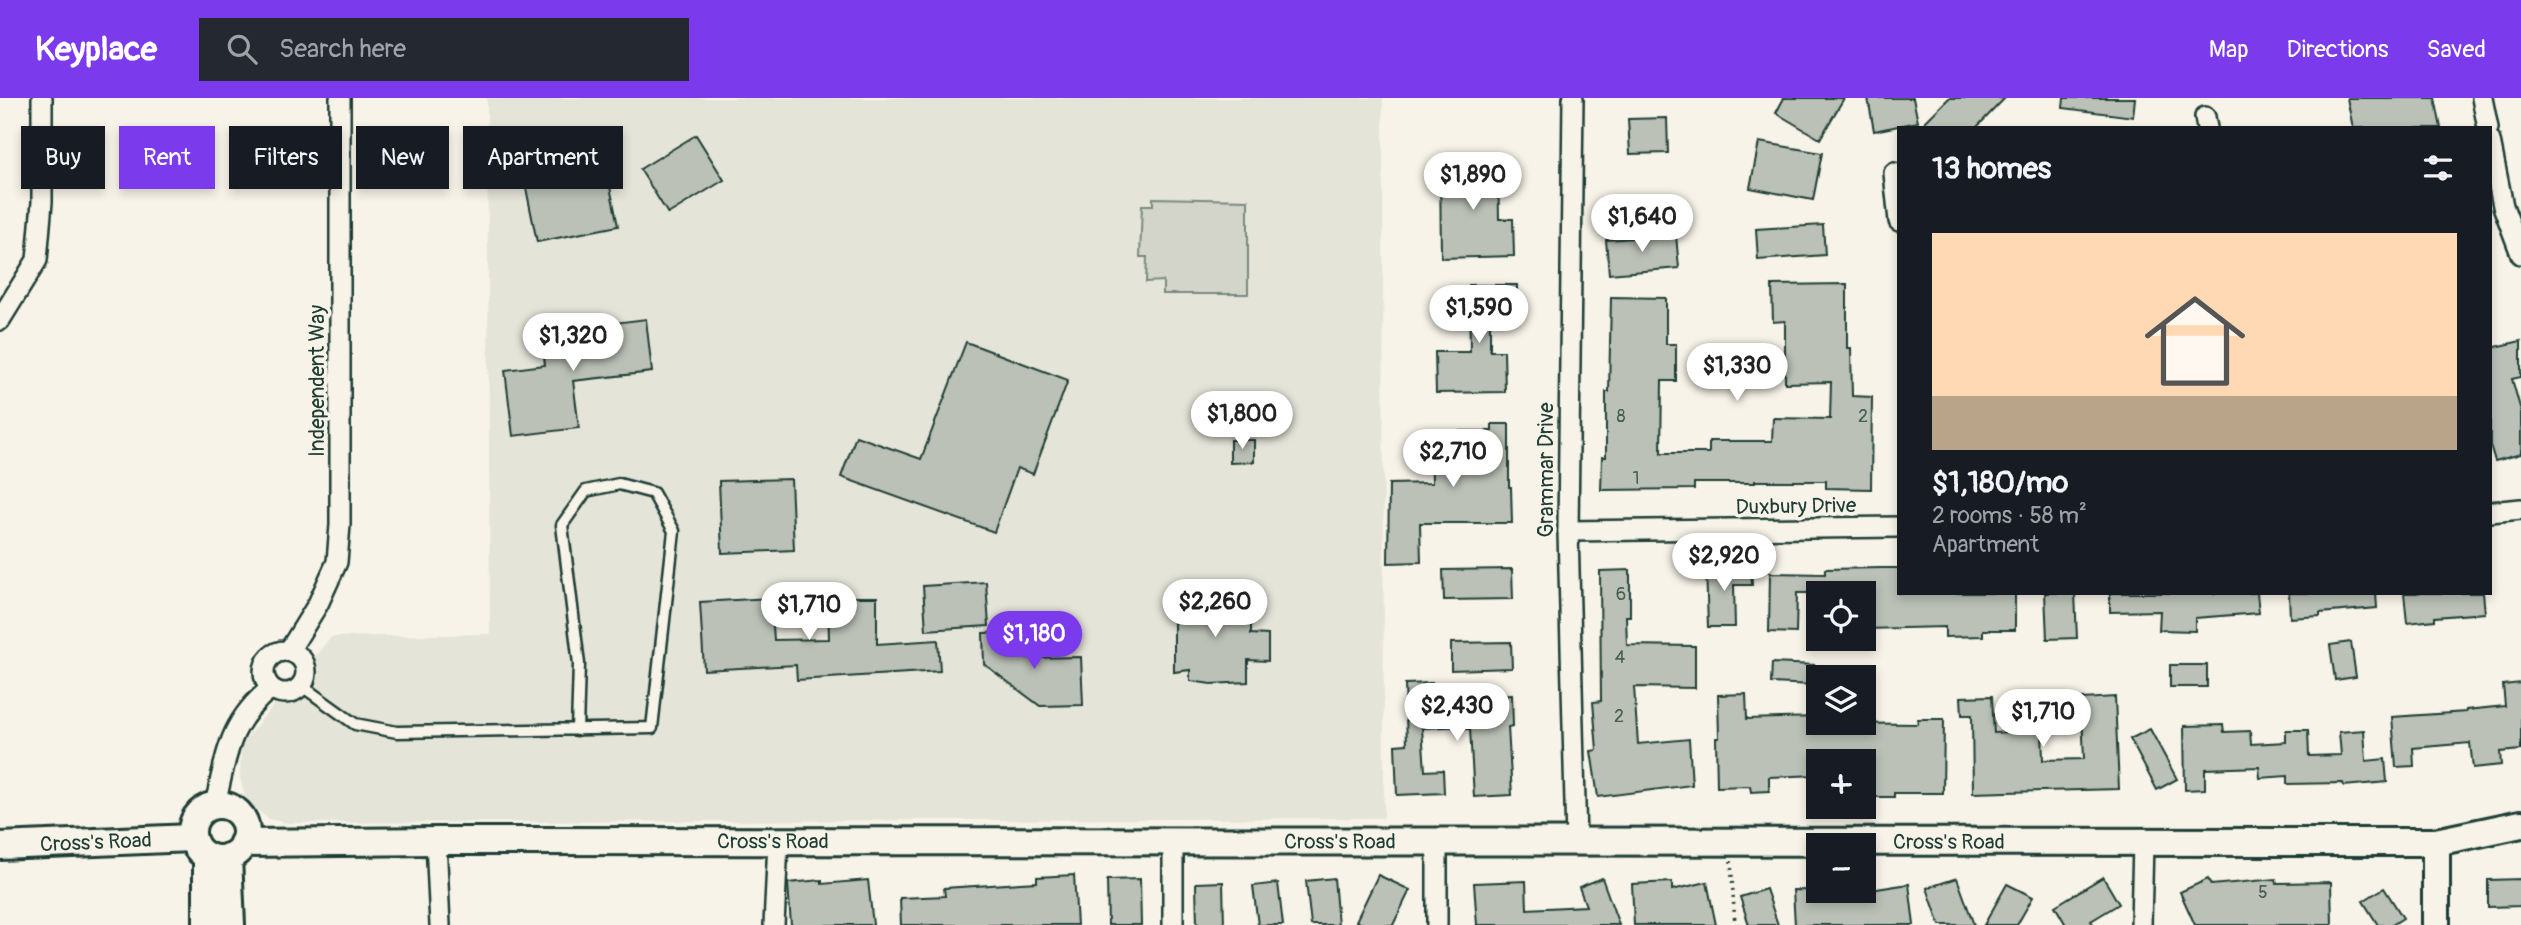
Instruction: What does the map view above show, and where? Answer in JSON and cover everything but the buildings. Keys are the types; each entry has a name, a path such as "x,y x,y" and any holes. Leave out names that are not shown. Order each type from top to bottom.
{"street":[{"path":"0,320 37,260 42,202 42,98"},
{"name":"Independent Way","path":"289,651 318,604 337,562 340,525 340,98"},
{"name":"Grammar Drive","path":"1573,98 1568,531 1576,842"},
{"path":"2482,98 2488,126"},
{"path":"2492,151 2503,206 2521,254"},
{"path":"1895,173 1897,197"},
{"path":"2492,512 2521,509"},
{"name":"Duxbury Drive","path":"1568,531 1897,527"},
{"path":"289,651 296,653 305,665 306,673 302,686 289,693 278,692 267,683 264,666 275,653 289,651"},
{"path":"215,805 228,744 252,704 271,688"},
{"path":"207,925 218,849 246,829 238,812 225,805 215,805 198,814 192,829 218,849 231,925"},
{"name":"Cross's Road","path":"0,846 218,849 436,841 2436,842 2521,824"},
{"path":"436,841 440,925"},
{"path":"774,925 778,842"},
{"path":"1437,842 1437,925"},
{"path":"2141,925 2143,842"},
{"path":"2435,925 2436,842"},
{"path":"1173,843 1173,925"}],"lane":[{"path":"302,686 355,724 397,732 577,730 652,728 674,531 653,493 619,484 586,491 562,525 579,664 577,730"}],"path":[{"path":"1730,842 1735,925"}],"shaded area":[{"path":"487,98 1383,98 1384,818 288,823 268,819 246,801 240,777 241,744 331,637 490,634 488,189 623,189 623,126 487,126"},
{"path":"1153,198 1248,200 1248,294 1163,294 1163,281 1146,282 1147,257 1140,257 1142,205 1153,205"}]}
